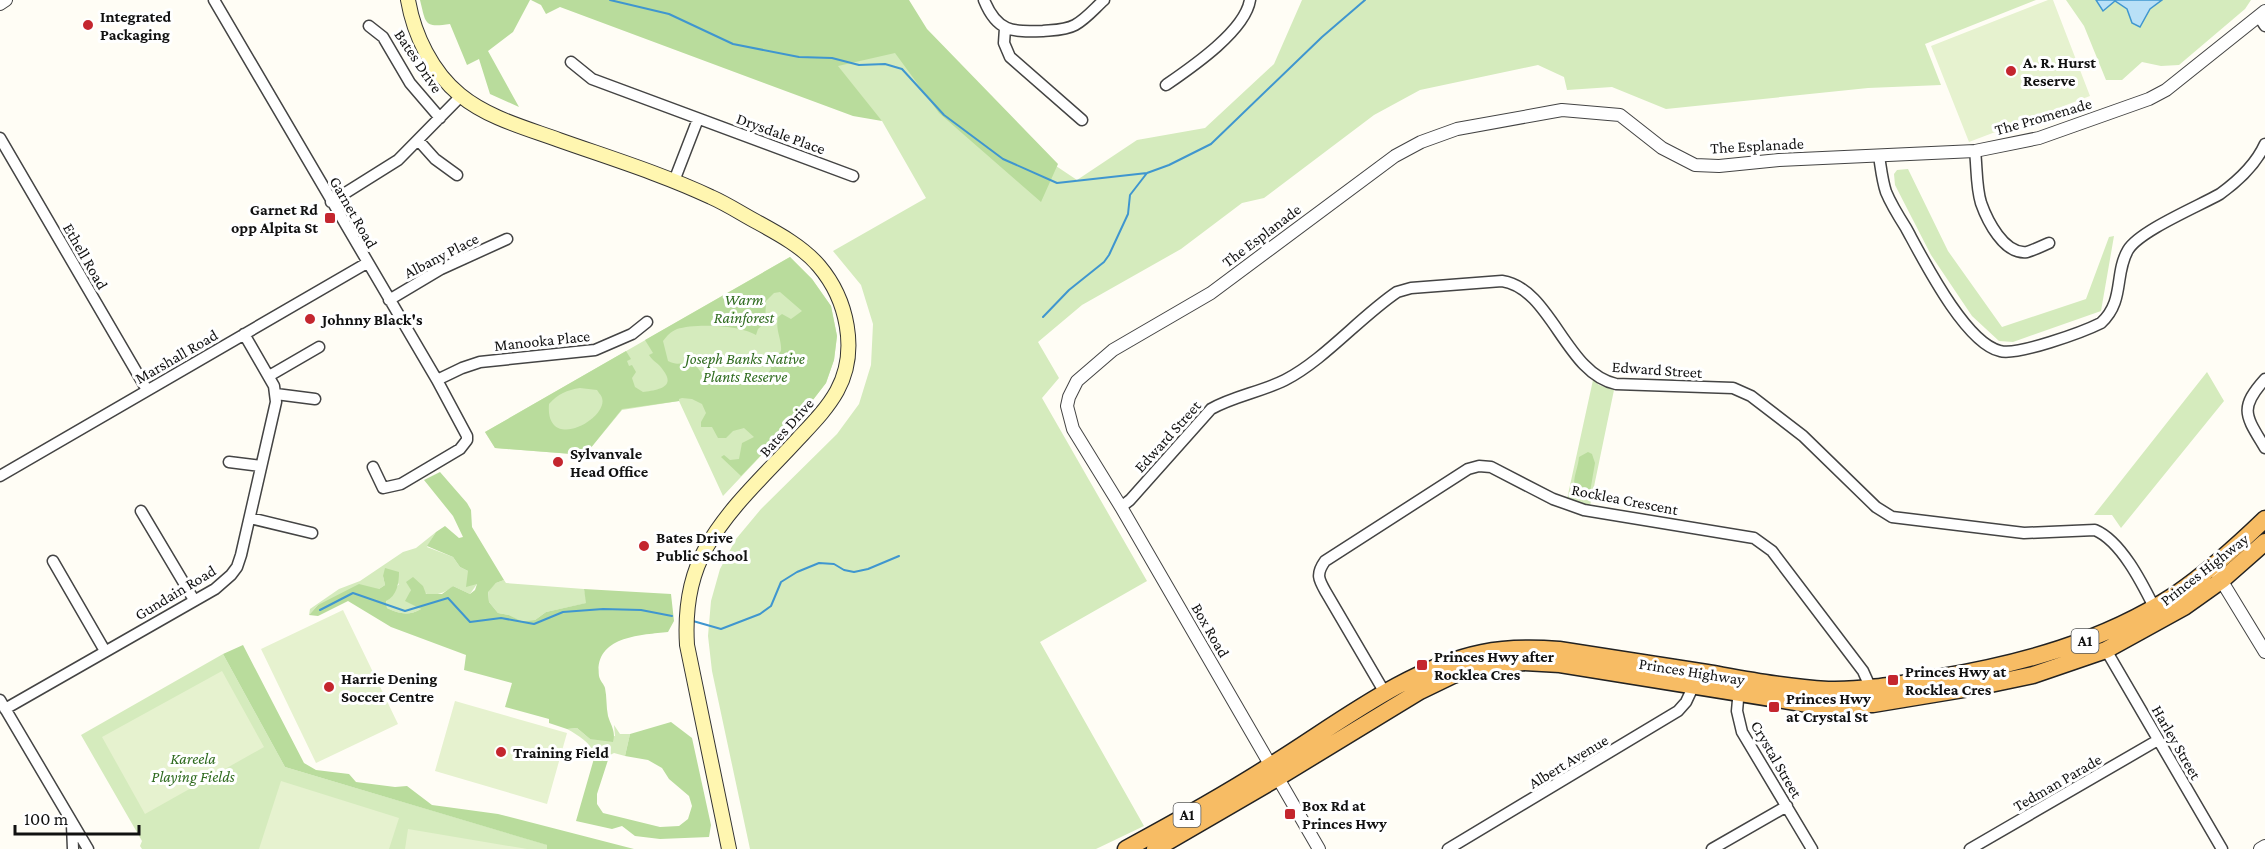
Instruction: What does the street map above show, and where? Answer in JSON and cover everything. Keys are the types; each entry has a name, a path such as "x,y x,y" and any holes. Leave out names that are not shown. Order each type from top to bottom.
{"highway":[{"name":"Princes Highway","path":"1126,849 1274,772 1419,691 1474,667 1524,662 1560,664 1692,687 1811,689 1872,696 1976,687 2033,675 2106,650 2162,621 2217,573 2265,519"},
{"name":"Princes Highway","path":"1872,696 2028,659 2083,642 2217,573 2265,542"},
{"name":"Princes Highway","path":"1155,849 1274,772 1385,693 1413,677 1447,663 1482,653 1524,648 1559,650 1739,687"}],"main road":[{"name":"Bates Drive","path":"408,0 414,23 426,51 445,80 461,96 498,117 674,181 713,198 780,234 817,263 840,300 848,326 845,368 838,389 823,412 744,496 720,526 705,549 689,594 685,619 687,645 729,849"}],"street":[{"path":"0,4 6,0"},
{"name":"Garnet Road","path":"214,0 465,431 467,440 464,446 401,484 383,488 373,467"},
{"path":"984,0 991,16 1005,28 1023,32 1063,29 1081,21 1104,0"},
{"path":"1166,85 1196,63 1235,28 1246,14 1250,0"},
{"name":"The Promenade","path":"1879,156 1975,151 2039,138 2149,99 2166,90 2263,18"},
{"name":"Bates Drive","path":"369,26 383,37 410,83 440,118"},
{"path":"1005,28 1004,43 1010,57 1082,120"},
{"name":"Drysdale Place","path":"571,62 592,79 853,176"},
{"path":"331,202 393,163 461,96"},
{"name":"The Esplanade","path":"1073,429 1068,415 1069,397 1077,381 1090,368 1121,344 1211,293 1395,156 1421,142 1447,132 1562,110 1620,115 1662,148 1695,165 1719,166 1779,160 1879,156"},
{"path":"674,181 698,119"},
{"name":"Ethell Road","path":"0,138 147,390"},
{"path":"418,140 435,159 457,175"},
{"path":"1879,156 1887,194 1940,288 1978,338 1992,348 2007,352 2051,341 2101,323 2116,301 2124,260 2132,244 2144,234 2220,195 2251,166 2265,144"},
{"path":"1975,151 1979,194 1991,224 2004,242 2015,253 2027,252 2049,243"},
{"name":"Albany Place","path":"389,300 441,269 507,239"},
{"name":"Marshall Road","path":"0,476 367,263"},
{"name":"Edward Street","path":"1121,507 1130,500 1211,409 1224,402 1284,381 1304,368 1397,292 1411,288 1502,281 1511,282 1528,293 1586,367 1599,378 1616,384 1732,388 1751,396 1803,436 1876,507 1892,517 2024,533 2095,530 2117,545 2154,607"},
{"name":"Manooka Place","path":"437,380 480,362 595,350 632,334 647,322"},
{"name":"Gundain Road","path":"3,705 105,651 194,600 224,582 237,567 275,411 276,393 269,376 244,334"},
{"path":"269,376 319,347"},
{"path":"2265,379 2253,393 2247,406 2249,418 2265,448"},
{"path":"276,393 315,399"},
{"name":"Box Road","path":"1073,429 1121,507 1319,849"},
{"path":"229,462 261,466"},
{"name":"Rocklea Crescent","path":"1385,693 1319,580 1319,569 1325,561 1468,469 1479,466 1491,467 1553,499 1584,510 1754,538 1772,551 1863,671 1872,696"},
{"path":"141,511 194,600"},
{"path":"250,518 312,533"},
{"path":"53,561 105,651"},
{"path":"2217,573 2265,652"},
{"name":"Harley Street","path":"2106,650 2222,849"},
{"name":"Albert Avenue","path":"1448,849 1678,711 1686,702 1692,687"},
{"name":"Crystal Street","path":"1739,687 1738,720 1742,732 1812,849"},
{"path":"3,705 71,824 88,849"},
{"name":"Tedman Parade","path":"1970,849 2158,740"},
{"path":"1712,849 1787,806"},
{"path":"71,824 73,849"},
{"path":"2260,849 2265,846"}],"green space":[{"path":"420,0 530,0 513,32 488,51 519,107 490,94 479,59 467,65 450,24 435,25 428,22"},
{"path":"531,0 909,0 927,29 1058,164 1041,202 939,113 895,53 838,66 882,121 853,116 560,7 546,14 541,5"},
{"path":"861,0 950,95 1077,180 1137,140 1205,128 1274,64 1302,0 2036,0 1925,44 1941,85 1868,88 1666,109 1612,87 1567,90 1564,77 1538,65 1420,90 1374,115 1264,198 1242,203 1181,249 1082,305 1038,342 1059,378 1042,398 1147,581 1040,642 1144,826 1096,849 750,849 712,671 708,636 711,601 720,569 736,539 761,509 837,434 859,404 871,365 873,324 861,285 833,251 926,198 882,121 784,29"},
{"name":"A. R. Hurst Reserve","path":"2053,0 2090,96 1969,142 1931,46"},
{"path":"2066,0 2096,0 2103,11 2115,1 2127,9 2150,9 2162,0 2251,0 2245,9 2179,65 2161,66 2142,62 2122,80 2106,80 2084,26"},
{"path":"1908,169 1948,251 2002,327 2086,299 2109,237 2114,236 2101,311 2013,342 1999,341 1972,316 1931,255 1895,185 1894,174 1897,170"},
{"name":"Joseph Banks Native Plants Reserve","path":"790,257 812,279 831,306 837,336 834,360 826,383 809,405 723,496 679,401 622,410 585,455 495,448 485,432"},
{"name":"Joseph Banks Native Plants Reserve","path":"790,257 812,279 831,306 837,336 834,360 826,383 809,405 741,476 721,457 724,455 730,460 739,459 742,443 754,437 744,428 733,431 726,438 718,438 712,427 701,427 706,413 702,404 692,399 682,398 679,401 622,409 585,455 495,448 485,432 626,351 631,359 627,361 629,366 632,365 636,372 632,378 635,387 643,392 663,387 668,381 667,376 649,355 653,353 645,340","holes":["780,292 802,311 791,319 782,314 778,317 781,351 776,357 766,360 771,364 771,369 766,376 756,376 752,371 714,377 703,375 689,362 678,364 668,361 663,341 677,329 718,326 740,329 756,335 758,329 765,323 766,301 774,293","580,388 597,390 602,397 602,406 596,415 577,428 566,430 557,427 550,419 549,404 563,393"]},
{"path":"2207,372 2224,401 2121,528 2112,515 2094,515"},
{"path":"1593,380 1599,385 1614,390 1590,506 1567,499"},
{"path":"1588,452 1592,454 1595,463 1590,492 1584,495 1577,493 1574,481 1579,457"},
{"path":"440,472 467,503 471,510 472,527 504,580 496,583 488,592 489,602 498,613 521,621 535,620 546,612 586,603 584,589 671,594 674,621 668,632 622,640 612,645 604,653 599,663 599,676 605,688 608,716 614,732 613,742 590,739 577,728 567,729 549,723 549,719 505,707 512,683 464,670 466,655 391,627 348,601 318,616 309,615 318,605 359,584 379,589 385,585 383,576 385,568 399,572 395,593 386,601 387,608 400,613 412,613 421,609 405,601 411,590 406,582 413,577 423,586 426,594 442,594 453,586 470,594 475,590 477,584 466,587 468,571 460,567 453,557 427,546 436,532 445,526 459,538 463,537 453,516 424,480"},
{"path":"436,532 427,547 453,557 460,567 468,571 468,578 477,584 470,594 453,586 438,594 411,590 410,594 421,609 412,613 400,613 387,608 386,600 399,584 383,576 385,585 379,589 318,605 309,615 310,609 339,589 360,581 403,552 416,548"},
{"path":"504,580 506,583 584,589 587,603 546,612 535,620 520,621 509,615 498,613 489,602 488,591 496,583"},
{"name":"Harrie Dening Soccer Centre","path":"343,610 398,724 316,763 261,649"},
{"path":"243,645 304,763 316,770 349,774 356,782 395,787 407,786 432,805 498,814 634,849 547,849 547,845 285,767 223,654"},
{"name":"Kareela Playing Fields","path":"223,654 285,767 548,845 547,849 142,849 140,846 142,841 81,735"},
{"path":"222,671 264,747 145,814 102,737"},
{"name":"Training Field","path":"455,701 567,733 547,804 435,771"},
{"path":"671,722 692,738 711,825 709,837 660,839 635,836 622,826 612,829 576,821 595,755 608,760 597,794 597,804 603,813 660,827 679,826 688,819 692,806 689,796 669,779 662,768 648,760 625,756 630,734"},
{"path":"614,725 620,734 630,734 625,756 614,753 608,760 595,755 587,743 567,729 577,728 590,739 615,736"},
{"path":"281,781 399,818 389,849 259,849"},
{"path":"408,829 527,849 405,849"}],"water":[{"path":"2096,0 2162,0 2150,9 2140,27 2132,23 2127,9 2115,1 2103,11"}],"waterway":[{"path":"610,0 669,14 733,44 799,57 832,58 859,65 885,64 902,69 944,115 1003,159 1057,183 1147,173 1211,144 1322,37 1365,0"},
{"path":"1043,317 1069,290 1104,262 1128,214 1130,195 1147,173"},
{"path":"693,621 721,629 760,614 771,606 781,582 819,563 834,564 844,570 854,572 868,569 899,556"},
{"path":"320,610 353,593 405,611 448,598 470,622 501,618 534,624 563,612 603,609 641,610 672,616"}],"place":[{"name":"Integrated Packaging","path":"88,25"},
{"name":"A. R. Hurst Reserve","path":"2011,71"},
{"name":"Garnet Rd opp Alpita St","path":"330,218"},
{"name":"Johnny Black's","path":"310,319"},
{"name":"Sylvanvale Head Office","path":"558,462"},
{"name":"Bates Drive Public School","path":"644,546"},
{"name":"Princes Hwy after Rocklea Cres","path":"1422,665"},
{"name":"Princes Hwy at Rocklea Cres","path":"1893,680"},
{"name":"Harrie Dening Soccer Centre","path":"329,687"},
{"name":"Princes Hwy at Crystal St","path":"1774,707"},
{"name":"Training Field","path":"501,752"},
{"name":"Box Rd at Princes Hwy","path":"1290,814"}],"park label":[{"name":"Warm Rainforest","path":"744,308"}]}
